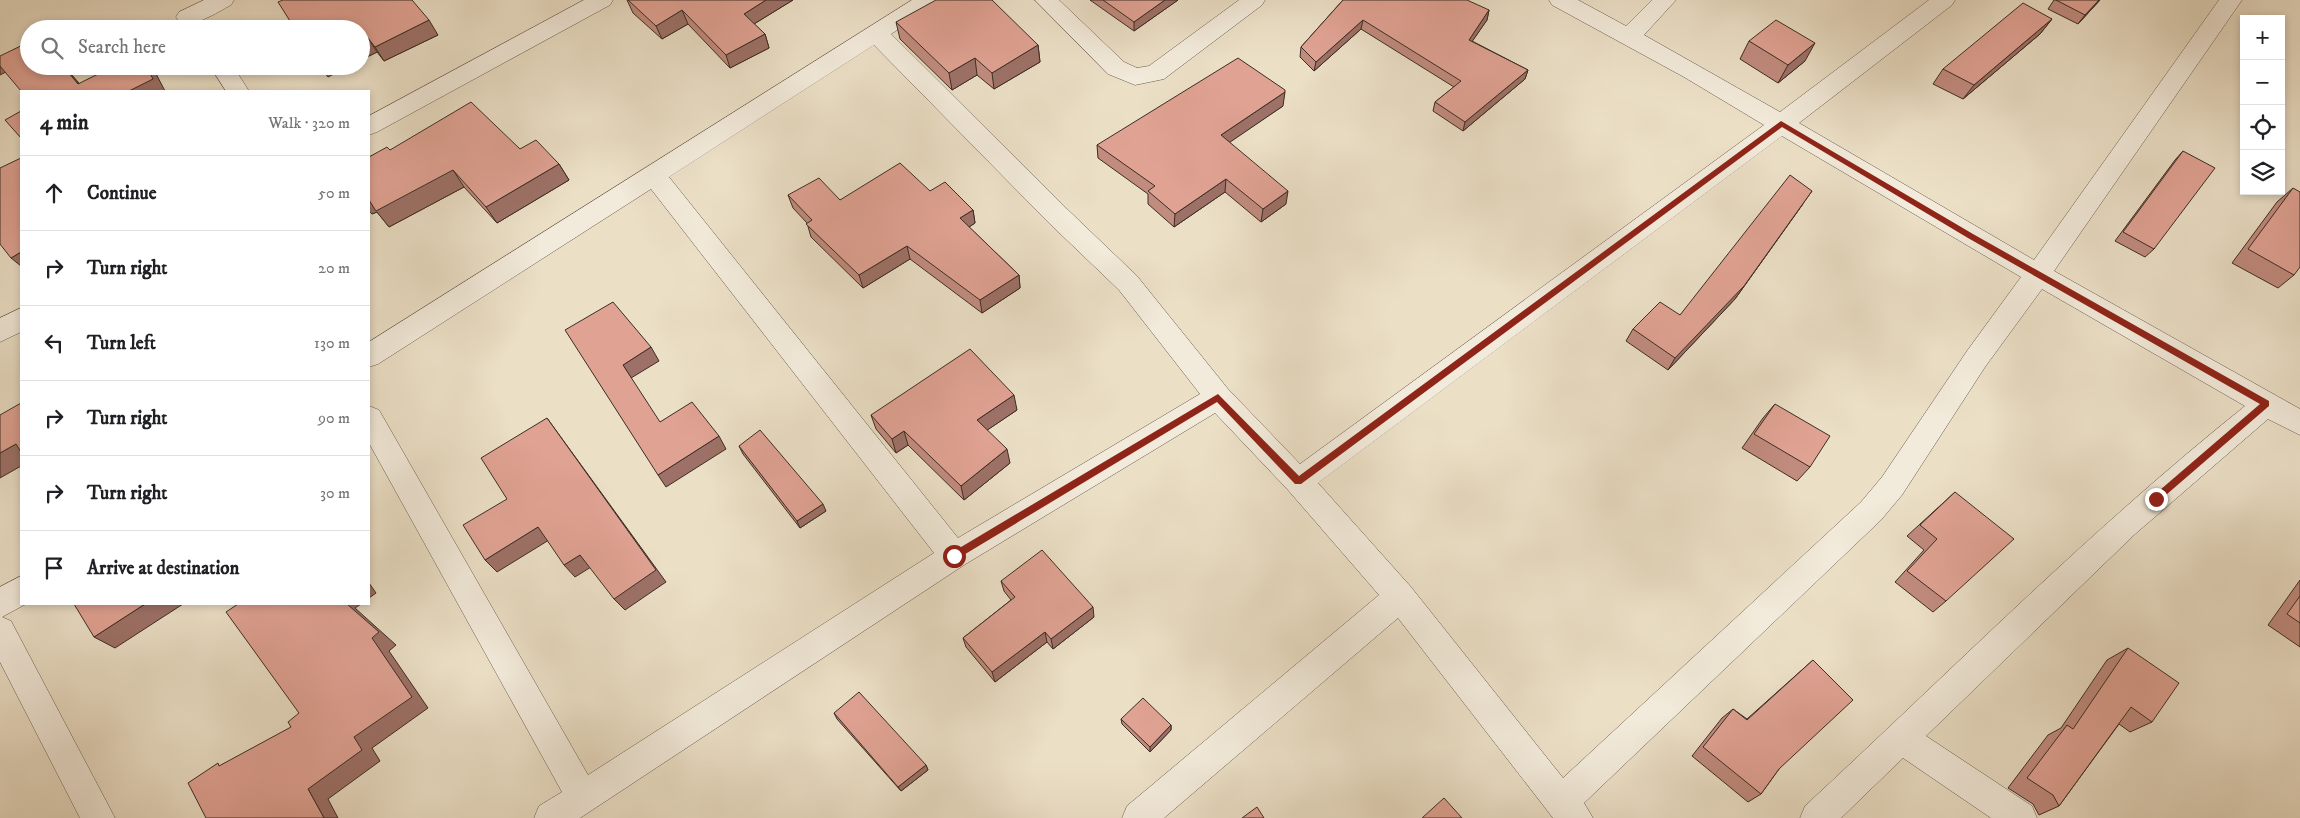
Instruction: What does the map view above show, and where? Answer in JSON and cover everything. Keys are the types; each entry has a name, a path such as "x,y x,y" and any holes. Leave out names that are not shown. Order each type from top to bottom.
{"street":[{"path":"186,15 223,0"},
{"path":"370,125 602,0"},
{"path":"370,355 928,0"},
{"path":"1046,0 1116,68 1135,77 1156,73 1254,0"},
{"path":"1560,0 1629,37 2300,423"},
{"path":"1629,37 1665,0"},
{"path":"1298,481 1781,124 1944,0"},
{"path":"876,33 1058,216 1128,283 1218,397 1298,481 1400,597 1568,810 1871,511 1892,486 1976,359 2231,0"},
{"path":"227,75 237,90"},
{"path":"654,175 954,556"},
{"path":"0,331 20,320"},
{"path":"551,818 954,556 1218,397"},
{"path":"1817,818 1903,739 2104,544 2211,449 2267,404"},
{"path":"370,420 583,797"},
{"path":"0,604 20,591"},
{"path":"1139,818 1400,597"},
{"path":"0,631 95,817"},
{"path":"1903,739 2020,818"}],"building":[{"path":"283,0 412,0 429,20 375,47 370,41 370,20 289,20 278,2"},
{"path":"628,0 766,0 744,14 765,34 726,55 682,10 656,26"},
{"path":"936,0 992,0 1038,45 992,73 975,58 949,73 896,22"},
{"path":"1103,0 1165,0 1134,22"},
{"path":"1343,0 1467,0 1489,10 1469,40 1528,70 1465,122 1435,102 1461,81 1363,20 1316,62 1301,47"},
{"path":"2056,0 2099,0 2085,15"},
{"path":"2023,3 2052,19 1974,85 1943,69"},
{"path":"1776,20 1815,43 1788,65 1749,41"},
{"path":"20,46 20,75 70,75 78,84 96,75 151,75 153,79 131,90 20,90 0,66 0,56"},
{"path":"1238,58 1285,90 1285,92 1221,135 1288,191 1263,209 1226,179 1175,214 1148,191 1155,186 1097,145"},
{"path":"471,102 520,149 536,140 559,164 486,207 453,170 376,211 370,202 370,156 387,147 390,150"},
{"path":"20,112 20,137 5,120"},
{"path":"2183,151 2215,168 2154,249 2123,232"},
{"path":"20,158 20,253 11,258 0,244 0,168"},
{"path":"900,163 930,191 945,182 973,210 960,218 1019,275 980,300 907,246 859,275 806,224 812,220 788,195 819,178 840,200"},
{"path":"1790,175 1812,191 1744,286 1675,358 1633,329 1660,302 1680,315"},
{"path":"2293,188 2300,192 2300,267 2294,275 2248,249"},
{"path":"613,302 651,347 623,365 660,422 692,402 719,436 658,475 565,330"},
{"path":"970,349 1014,395 977,420 1007,449 961,486 904,431 892,439 871,415"},
{"path":"20,404 20,450 16,444 0,453 0,415"},
{"path":"1775,404 1830,436 1810,467 1754,434"},
{"path":"547,418 656,570 614,599 580,555 564,565 538,527 485,560 463,525 507,499 481,458"},
{"path":"760,430 823,504 797,521 739,446"},
{"path":"1955,492 2014,539 1946,601 1907,571 1937,539 1920,525"},
{"path":"1042,550 1093,607 1051,639 1045,632 992,672 963,638 1015,597 1001,581"},
{"path":"2300,596 2300,623 2287,614"},
{"path":"75,605 143,605 94,637"},
{"path":"236,605 348,605 379,632 372,638 412,697 354,737 362,750 308,789 324,818 206,818 188,783 218,763 219,766 291,727 288,722 299,713 226,612"},
{"path":"2128,648 2179,683 2152,722 2131,707 2059,806 2053,795 2027,778 2067,725 2073,729"},
{"path":"1813,660 1853,700 1779,769 1761,794 1703,747 1733,709 1747,720"},
{"path":"859,692 926,765 898,787 834,713"},
{"path":"1143,698 1171,725 1150,747 1121,719"},
{"path":"1444,798 1462,818 1422,818"},
{"path":"1257,807 1264,818 1242,818"}],"route":[{"path":"954,556 1218,397 1298,481 1781,124 1970,236 2267,404 2211,449 2156,499"}]}
